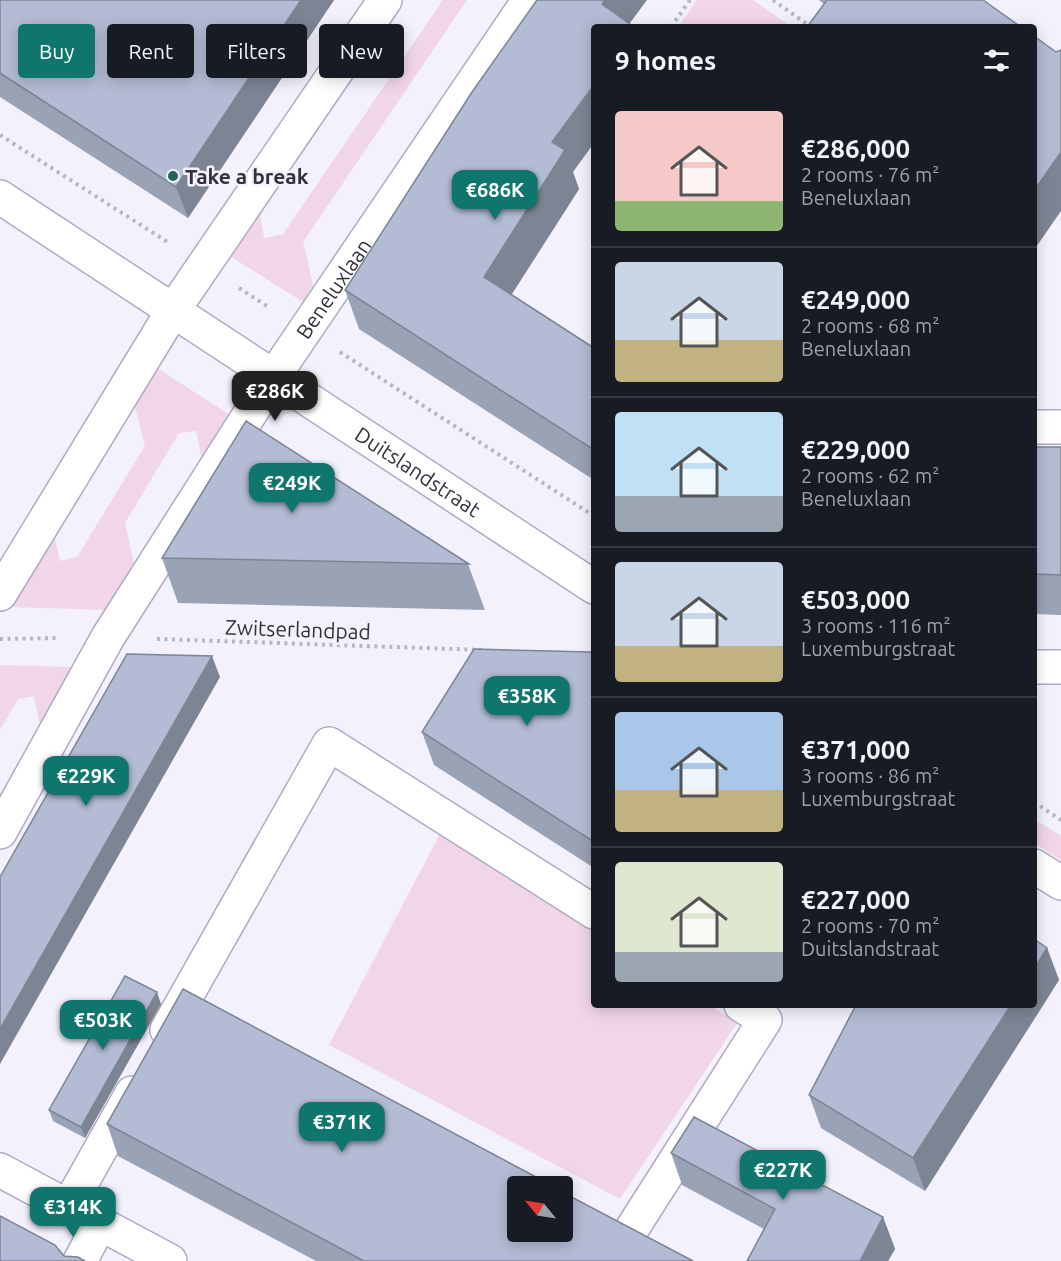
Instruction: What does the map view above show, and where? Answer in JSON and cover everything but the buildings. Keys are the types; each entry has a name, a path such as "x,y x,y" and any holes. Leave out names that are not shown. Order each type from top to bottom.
{"street":[{"path":"0,594 174,309 385,0"},
{"name":"Beneluxlaan","path":"0,832 108,637 274,376 529,0"},
{"name":"Duitslandstraat","path":"0,197 174,309 591,585"},
{"path":"1037,427 1061,428"},
{"path":"1037,667 1061,667"},
{"path":"68,1207 151,1060 198,1000 329,744 591,910"},
{"path":"1037,868 1061,883"},
{"path":"601,1216 644,1239 765,1020 746,1008"},
{"path":"0,1170 170,1261"},
{"path":"80,1261 100,1224"}],"path":[{"path":"773,0 808,24"},
{"path":"673,24 688,1"},
{"name":"Zwitserlandpad","path":"0,639 108,637 487,650"},
{"path":"1037,804 1061,820"}],"shaded area":[{"path":"443,0 467,0 303,242 313,285 303,302 228,255 259,208 264,238 283,234 390,78 404,78 404,57"},
{"path":"697,0 753,0 786,23 785,24 680,24"},
{"path":"157,368 230,415 202,459 196,431 179,433 125,523 135,568 110,610 9,607 54,534 60,561 77,557 145,446 134,403"},
{"path":"0,665 76,667 40,726 34,696 18,699 0,730"},
{"path":"1037,821 1061,836 1061,860 1037,845"},
{"path":"441,832 591,928 591,1008 714,1008 737,1023 620,1199 329,1045"}],"place":[{"name":"Take a break","path":"173,176"}]}
